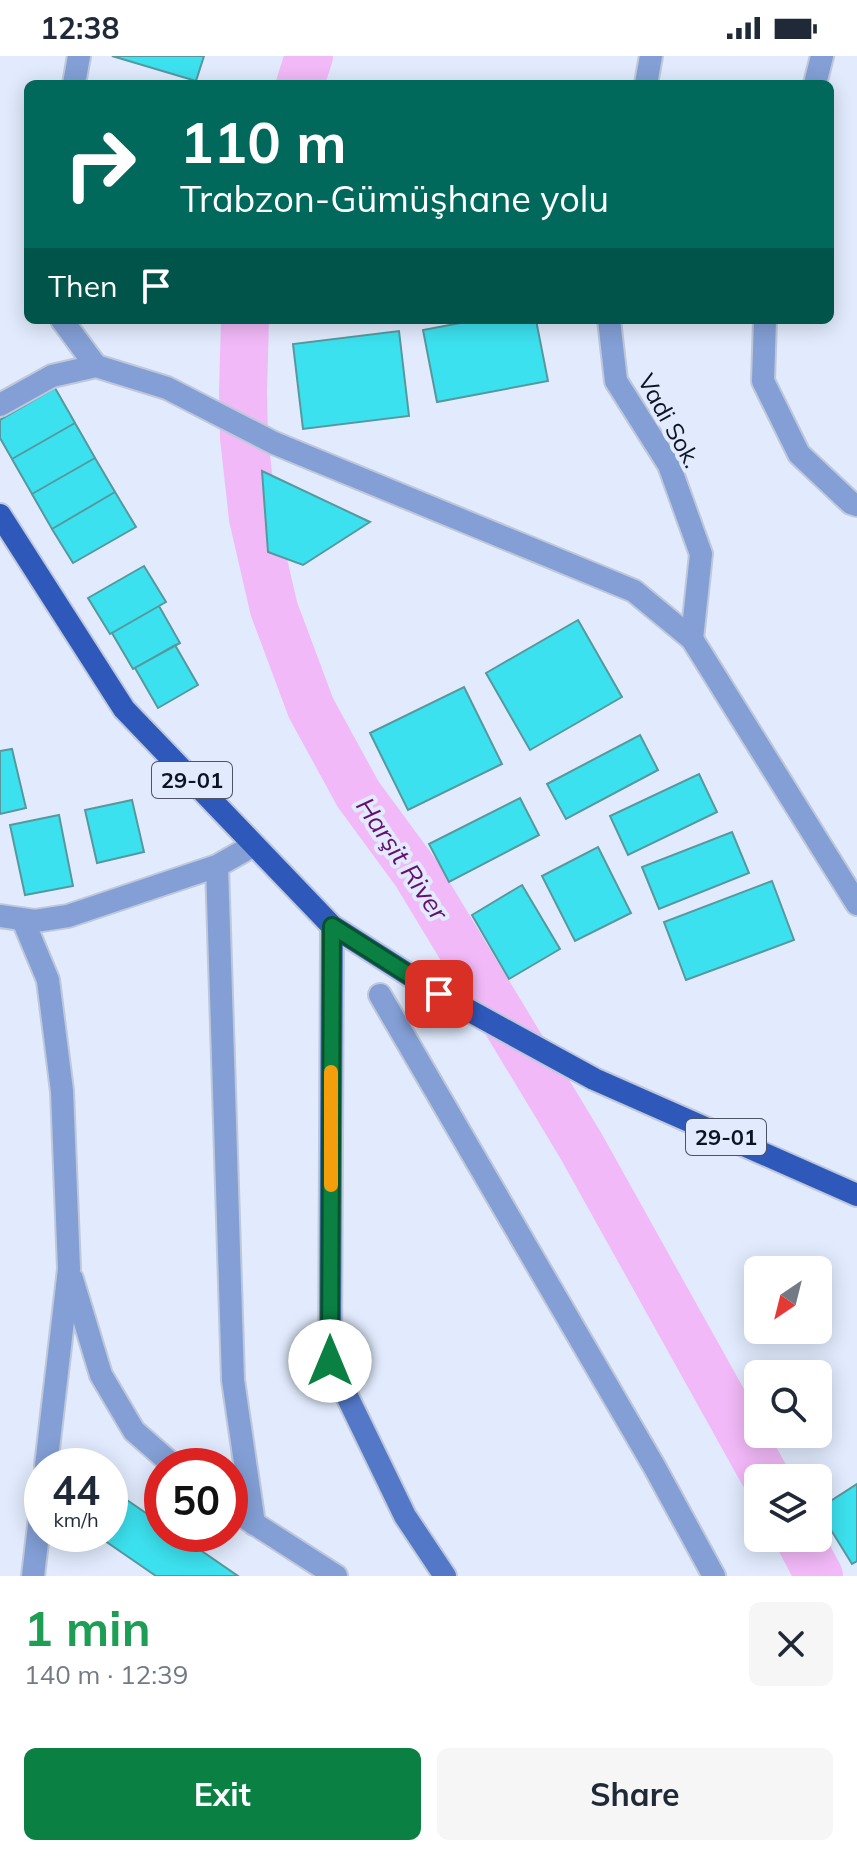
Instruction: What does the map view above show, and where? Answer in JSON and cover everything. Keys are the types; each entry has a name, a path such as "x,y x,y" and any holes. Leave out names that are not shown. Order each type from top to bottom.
{"main road":[{"name":"29-01","path":"0,515 124,709 332,926 439,994 594,1079 857,1195"},
{"path":"332,926 330,1361 405,1516 445,1576"}],"street":[{"path":"75,80 79,56"},
{"path":"647,80 651,56"},
{"path":"816,80 822,56"},
{"path":"65,324 96,366"},
{"name":"Vadi Sok.","path":"609,324 616,381 669,465 701,554 692,639"},
{"path":"765,324 763,381 799,454 851,503 857,505"},
{"path":"0,405 52,376 96,366 167,388 274,443 634,591 692,639 857,904"},
{"path":"0,916 50,920 68,916 217,866 254,845"},
{"path":"217,866 233,1380 254,1524"},
{"path":"23,920 48,980 62,1091 69,1269 48,1448"},
{"path":"380,995 654,1466 714,1576"},
{"path":"69,1269 101,1375 134,1431 153,1448"},
{"path":"248,1520 336,1576"},
{"path":"33,1576 36,1552"}],"building":[{"path":"112,56 204,56 196,80"},
{"path":"455,324 537,324 548,381 437,402 423,330"},
{"path":"399,331 409,416 303,429 293,344"},
{"path":"55,388 75,423 12,459 0,438 0,420"},
{"path":"75,423 95,458 32,494 12,459"},
{"path":"95,458 115,492 52,529 32,494"},
{"path":"262,471 370,522 303,565 268,552"},
{"path":"115,492 136,527 73,563 52,529"},
{"path":"144,566 166,602 110,634 88,598"},
{"path":"159,606 180,643 133,669 112,633"},
{"path":"578,620 622,697 530,750 486,673"},
{"path":"175,645 198,685 158,708 135,668"},
{"path":"464,687 502,764 408,810 370,733"},
{"path":"640,735 658,770 566,819 547,784"},
{"path":"12,749 26,808 0,814 0,751"},
{"path":"699,774 717,812 628,855 610,816"},
{"path":"520,798 539,835 449,882 429,844"},
{"path":"132,800 144,852 97,863 85,810"},
{"path":"59,815 73,886 25,895 10,825"},
{"path":"732,832 749,873 659,909 642,867"},
{"path":"598,847 631,913 575,941 542,876"},
{"path":"772,881 794,940 686,980 664,922"},
{"path":"522,885 560,949 509,979 472,915"},
{"path":"857,1484 857,1561 852,1564 832,1532 832,1500"},
{"path":"128,1501 144,1512 144,1552 203,1552 238,1576 156,1576 121,1552 128,1552"}],"waterway":[{"name":"Harşit River","path":"301,80 309,56"},
{"name":"Harşit River","path":"245,324 244,438 253,518 274,609 311,708 358,794 416,873 581,1146 758,1464"},
{"name":"Harşit River","path":"806,1552 819,1576"}],"slow traffic":[{"path":"331,1072 331,1185"}],"route":[{"path":"330,1361 332,926 439,994"}]}
